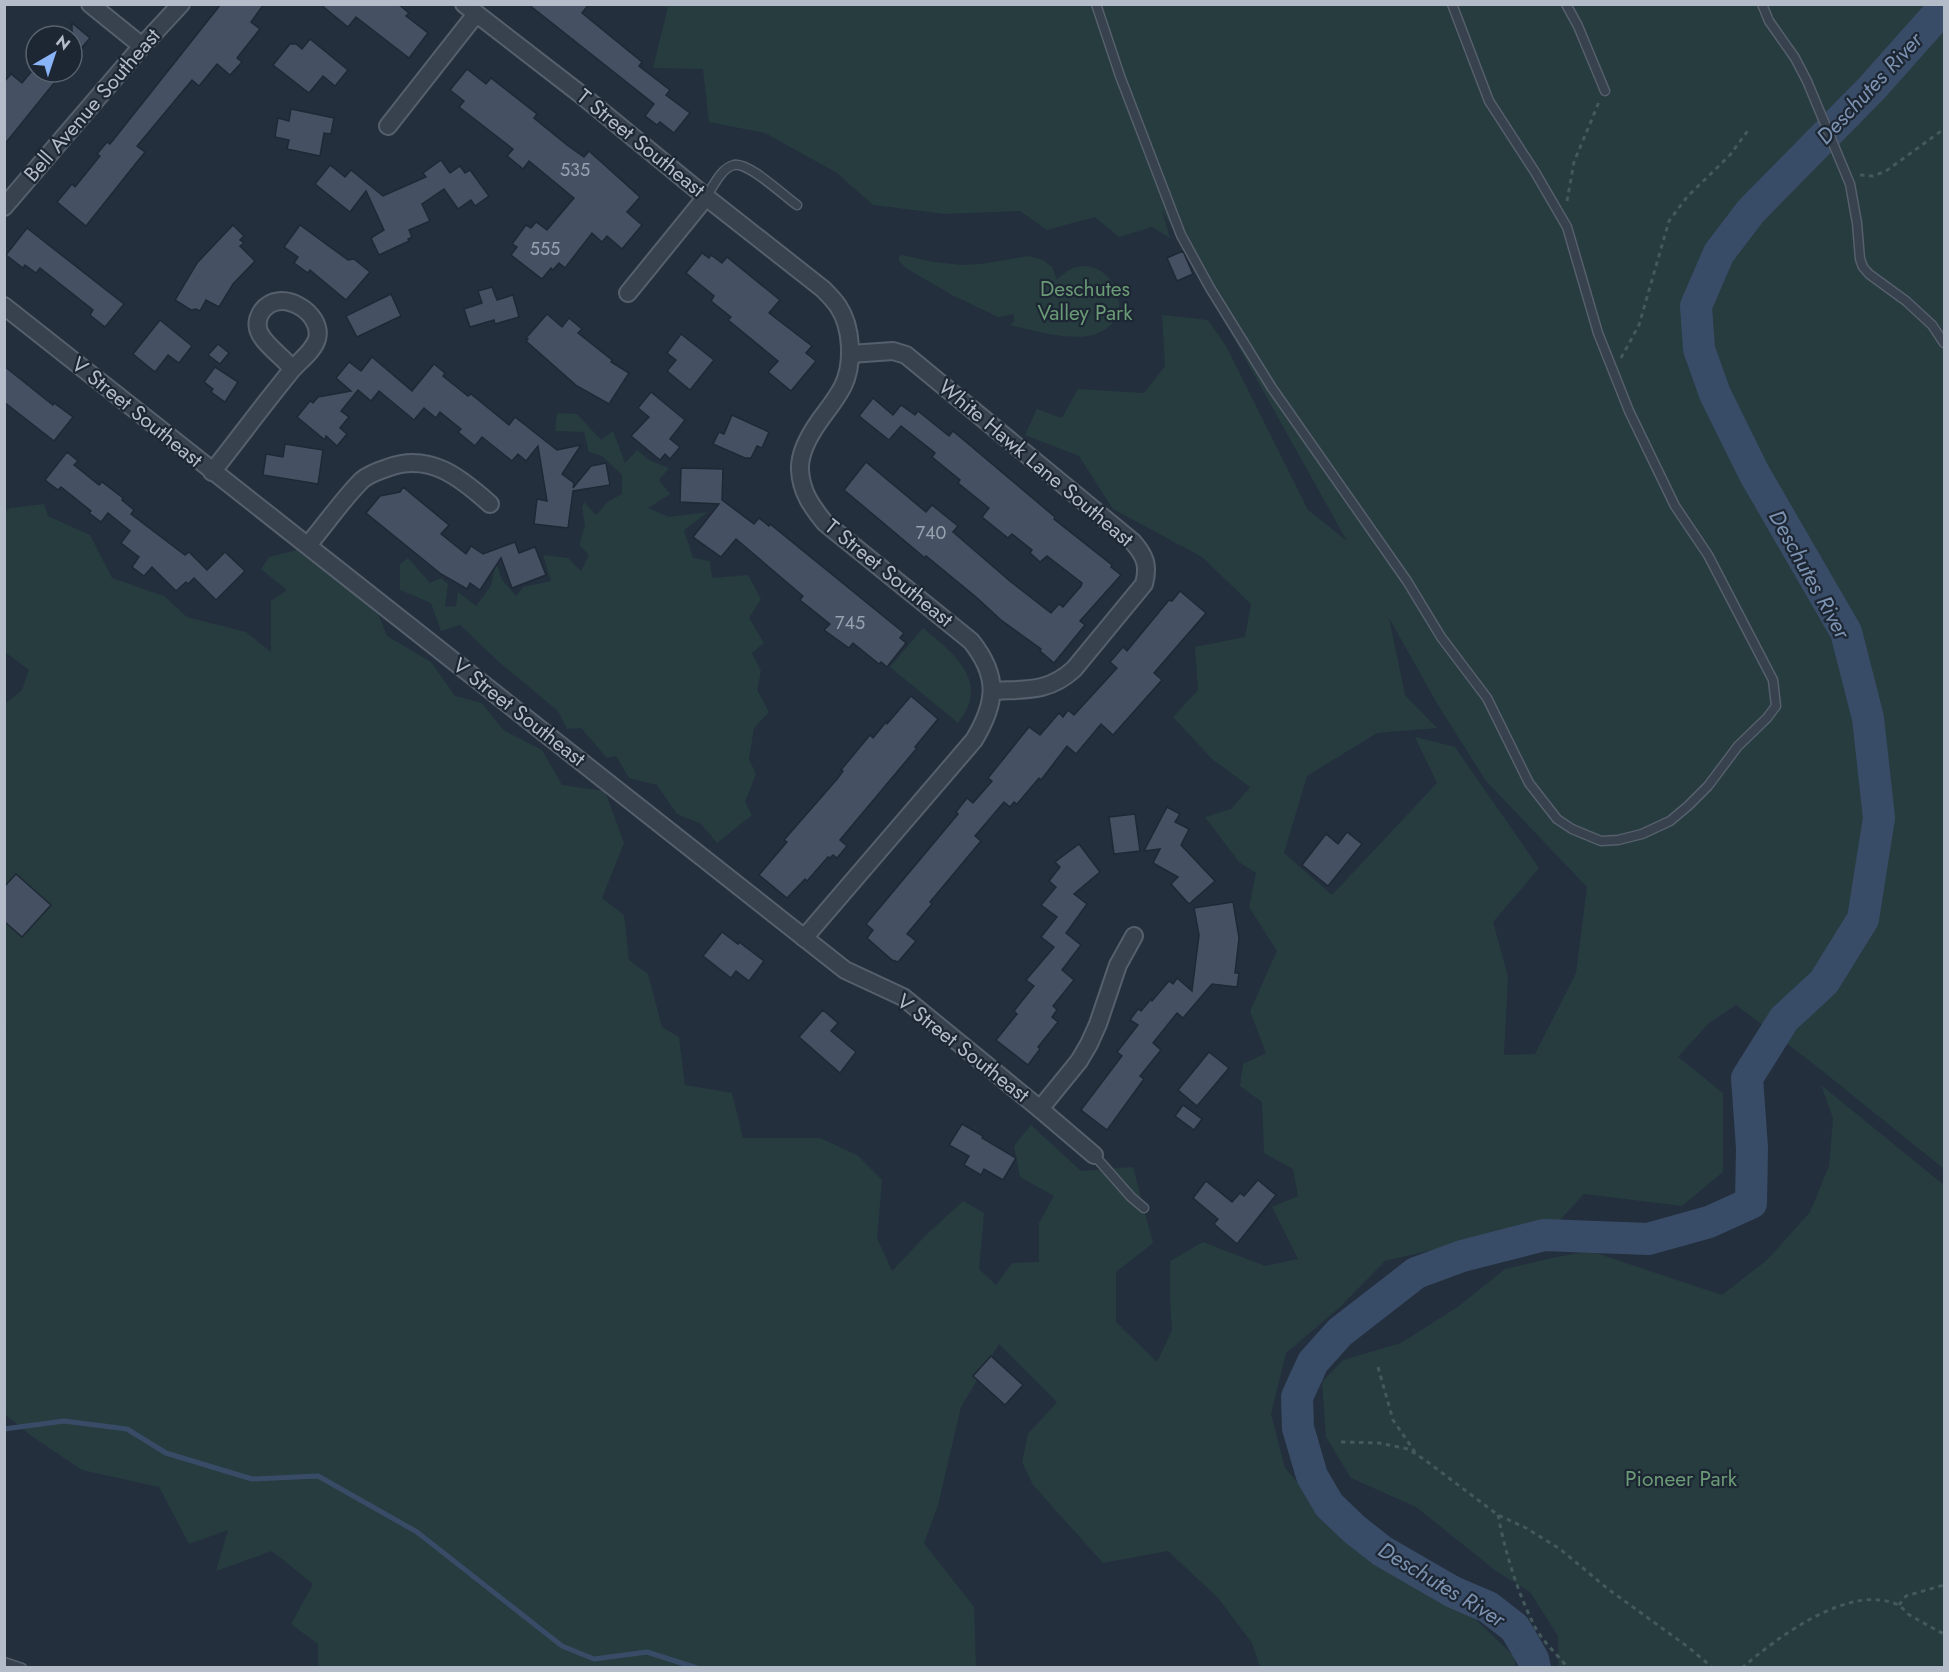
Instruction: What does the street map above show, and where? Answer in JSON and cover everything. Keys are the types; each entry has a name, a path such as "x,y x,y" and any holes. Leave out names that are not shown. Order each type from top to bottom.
{"street":[{"path":"90,4 142,46"},
{"name":"Bell Avenue Southeast","path":"4,207 181,4"},
{"path":"388,126 470,9"},
{"name":"T Street Southeast","path":"470,9 579,93 823,289 839,306 849,330 850,354 844,384 803,450 800,468 802,487 811,505 825,523 970,640 987,665 992,691 991,706 974,740 804,938"},
{"path":"628,294 706,197"},
{"name":"V Street Southeast","path":"4,306 845,970 903,997 1094,1155"},
{"name":"White Hawk Lane Southeast","path":"850,354 893,351 906,355 1133,542 1145,556 1147,570 1144,584 1065,678 1036,690 992,691"},
{"path":"212,472 292,369"},
{"path":"308,545 363,479 376,471 396,464 413,462 431,465 449,472 470,486 490,504"},
{"path":"1040,1109 1079,1061 1089,1044 1118,965 1134,936"}],"lane":[{"path":"1096,4 1120,76 1181,235 1210,288 1272,388 1395,563 1440,637 1487,698 1529,783 1557,819 1572,829 1601,841 1618,840 1642,834 1670,821 1708,786 1738,746 1776,706 1773,680 1708,555 1675,506 1629,411 1598,333 1567,227 1489,101 1452,4"},
{"path":"1566,4 1578,26 1605,91"},
{"path":"1762,4 1776,34 1795,58 1807,81 1844,168 1854,202 1863,267 1932,325 1944,343"},
{"path":"706,197 727,169 734,165 751,170 797,206"},
{"path":"1094,1155 1131,1197 1144,1208"},
{"path":"4,1662 22,1668"}],"path":[{"path":"1567,227 1567,207 1574,162 1591,118 1605,91"},
{"path":"1613,370 1639,325 1669,221 1687,197 1730,155 1749,129"},
{"path":"1844,168 1867,177 1879,175 1944,129"},
{"path":"1378,1367 1393,1420 1416,1455"},
{"path":"1341,1442 1379,1443 1408,1449 1498,1515 1526,1528 1560,1549 1608,1590 1688,1647 1713,1668"},
{"path":"1498,1515 1503,1543 1512,1571 1536,1628 1568,1668"},
{"path":"1899,1605 1906,1596 1944,1585"},
{"path":"1742,1668 1768,1645 1821,1613 1861,1600 1899,1605 1907,1613 1944,1634"}],"green space":[{"path":"653,5 1944,5 1944,1169 1736,1005 1709,1023 1678,1057 1723,1093 1723,1172 1682,1206 1584,1194 1560,1220 1385,1261 1340,1307 1286,1353 1271,1414 1285,1468 1336,1527 1419,1586 1467,1611 1514,1656 1516,1667 1260,1667 1252,1643 1218,1598 1168,1551 1103,1563 1033,1485 1022,1462 1028,1434 1057,1402 999,1344 961,1407 938,1505 924,1543 974,1607 976,1667 318,1667 318,1644 291,1624 313,1584 272,1551 216,1571 228,1530 189,1544 159,1487 82,1470 30,1435 5,1414 4,1035 7,1032 4,1027 4,705 22,690 29,670 5,652 4,514 10,508 44,504 48,516 90,535 112,578 164,596 187,617 246,632 271,652 271,601 287,590 261,569 269,557 305,548 375,606 387,636 431,662 455,696 482,703 503,730 542,750 562,785 605,791 624,843 602,898 624,915 629,960 648,974 662,1027 679,1037 685,1085 732,1093 743,1138 820,1138 857,1155 882,1180 877,1238 892,1271 963,1201 984,1213 979,1269 996,1285 1012,1263 1039,1262 1039,1223 1054,1196 1020,1177 1014,1146 1031,1125 1081,1171 1133,1167 1153,1243 1116,1272 1116,1322 1157,1362 1172,1330 1170,1261 1203,1242 1265,1266 1298,1259 1272,1207 1298,1196 1293,1169 1264,1153 1262,1102 1240,1086 1243,1064 1266,1053 1250,1011 1277,951 1249,907 1256,873 1239,862 1205,817 1231,809 1250,787 1212,759 1173,717 1198,690 1195,647 1245,637 1251,604 1202,557 1113,509 1079,456 1025,435 1037,409 1062,418 1078,389 1144,393 1165,366 1162,315 1208,320 1226,346 1308,510 1347,541 1162,210 1170,238 1152,227 1119,237 1095,217 1047,230 1020,211 945,214 873,205 837,173 765,133 709,122 703,69 653,68 668,7","holes":["1389,618 1438,705 1486,781 1587,887 1576,973 1535,1054 1504,1055 1508,976 1493,922 1539,868 1455,747 1415,737 1437,783 1332,895 1284,853 1307,776 1377,733 1437,728 1405,695"]},
{"name":"Deschutes Valley Park","path":"899,256 962,265 1029,256 1043,260 1052,267 1057,280 1073,268 1088,266 1102,272 1112,282 1118,296 1118,311 1112,324 1096,334 1087,336 1053,335 1010,325 1014,322 1014,314 998,317 952,295 906,268 899,261"},
{"path":"557,413 577,414 601,440 613,431 625,463 637,450 649,460 669,468 659,480 670,494 648,508 669,517 708,512 684,530 693,558 710,561 712,578 748,575 761,599 749,618 764,643 752,653 761,671 757,690 769,712 754,728 749,759 756,774 745,802 752,815 717,843 701,824 677,814 657,785 629,778 616,756 607,758 581,728 567,729 558,711 499,662 460,625 441,631 431,603 400,590 400,564 408,558 430,583 441,578 448,584 445,607 456,606 458,592 476,606 491,586 496,561 502,580 516,596 523,587 551,581 543,555 568,558 581,571 589,555 579,545 585,526 582,507 584,502 596,515 607,502 622,494 622,475 602,456 589,452 584,432 555,431"},
{"path":"923,628 956,658 970,682 971,694 967,708 958,723 890,667"},
{"name":"Pioneer Park","path":"1821,1085 1944,1185 1944,1667 1559,1667 1558,1636 1530,1592 1496,1571 1416,1507 1351,1478 1326,1437 1322,1382 1343,1360 1401,1343 1459,1306 1505,1269 1552,1258 1590,1251 1722,1295 1767,1260 1810,1212 1829,1166 1833,1118"}],"building":[{"path":"221,4 264,4 251,22 260,29 237,58 242,62 230,75 217,64 199,86 192,80 137,146 145,152 86,226 57,202 72,184 75,187 100,156 97,154 107,142 110,144"},
{"path":"320,4 398,4 409,13 406,16 428,33 409,58 356,17 348,27"},
{"path":"528,4 589,4 582,13 642,62 639,66 670,90 666,95 690,113 674,133 660,122 657,125 645,116 654,104"},
{"path":"84,33 90,38 84,45"},
{"path":"310,39 348,70 335,86 323,76 309,93 273,65 290,44 296,44 302,49"},
{"path":"467,69 486,84 491,78 537,114 534,118 567,145 584,157 589,151 640,197 627,212 642,225 622,249 607,236 602,242 592,233 565,268 559,263 553,270 551,268 542,279 511,255 517,247 512,244 526,225 531,228 536,222 547,230 574,198 529,161 523,169 507,156 513,149 459,107 464,101 450,90"},
{"path":"11,74 22,83 24,81 24,84 53,84 4,145 4,82"},
{"path":"291,109 334,118 331,134 324,133 320,156 287,149 289,140 275,137 278,118 289,121"},
{"path":"441,160 450,173 460,166 465,173 470,170 489,196 475,206 471,200 458,209 444,189 422,204 430,221 409,230 412,237 408,239 409,241 379,255 371,238 384,230 366,191 350,212 315,184 330,165 345,177 351,170 383,196 426,177 423,173"},
{"path":"233,225 244,236 240,240 244,243 240,246 255,261 233,284 219,307 206,300 200,311 191,310 175,300 197,263"},
{"path":"300,225 348,260 354,259 370,272 346,300 310,270 308,273 294,263 298,257 284,247"},
{"path":"27,228 124,304 105,327 90,315 93,310 40,268 36,273 25,265 23,268 6,255"},
{"path":"1183,251 1193,274 1177,281 1167,258"},
{"path":"702,253 709,258 711,255 722,263 727,257 780,300 769,313 812,346 806,353 816,361 791,391 768,372 778,361 728,320 731,317 711,301 714,296 686,273"},
{"path":"492,287 497,300 513,295 519,317 495,324 494,320 470,327 464,309 482,303 478,291"},
{"path":"391,294 401,316 357,337 346,316"},
{"path":"547,314 562,327 569,318 582,329 578,333 612,360 611,362 629,373 609,404 577,386 526,341 528,339 526,338"},
{"path":"160,320 192,346 179,363 168,355 155,372 133,354"},
{"path":"681,334 714,360 690,390 667,371 676,360 667,353"},
{"path":"218,344 229,353 220,364 208,355"},
{"path":"372,357 412,391 434,364 445,373 443,376 468,396 471,394 509,425 515,417 557,450 581,445 562,474 574,483 573,488 591,466 606,463 610,485 573,491 568,528 534,524 537,499 547,501 538,446 526,461 518,454 512,461 482,437 475,446 458,432 461,429 440,412 436,418 424,408 414,420 379,391 371,401 358,390 341,411 349,417 340,428 347,434 337,446 326,436 325,440 297,417 310,401 313,403 318,397 351,391 336,378 349,362 361,371"},
{"path":"4,366 53,405 54,403 73,417 54,441 4,402"},
{"path":"215,367 238,382 225,402 211,392 213,389 204,382"},
{"path":"651,392 685,420 670,439 680,447 670,459 665,454 660,460 631,436 649,417 638,408"},
{"path":"873,398 893,415 901,405 915,415 918,411 949,436 953,431 1121,575 1080,621 1085,625 1054,663 1040,651 1041,649 1001,620 844,490 866,462 926,512 932,505 958,526 953,532 1051,613 1059,604 1063,607 1081,586 1082,583 1047,556 1040,562 1030,553 1032,550 1012,534 1008,538 982,517 989,508 958,483 960,480 932,457 935,453 901,426 889,440 859,416"},
{"path":"732,415 769,432 762,448 757,446 751,458 745,458 713,444 719,432 724,434"},
{"path":"285,444 323,450 318,484 263,475 266,454 283,457"},
{"path":"67,452 78,461 74,465 99,485 102,482 123,498 122,500 134,510 131,514 185,555 189,552 207,570 225,552 245,571 216,600 194,578 176,591 152,567 144,576 132,567 139,557 121,543 130,531 108,513 101,522 61,487 58,490 45,480"},
{"path":"681,468 723,469 722,500 754,524 759,518 769,526 770,524 904,633 900,638 906,643 887,667 881,662 879,664 853,643 849,648 824,630 830,624 800,600 803,596 736,539 721,557 693,537 719,504 680,502"},
{"path":"403,487 449,525 441,534 466,554 471,546 483,554 515,542 519,553 535,547 546,575 512,588 501,558 480,590 470,583 467,589 441,574 366,513 380,496 400,492"},
{"path":"1180,591 1206,613 1154,673 1162,680 1113,735 1101,724 1076,754 1067,746 1041,780 1039,778 1017,804 1014,802 1010,807 1004,802 975,836 981,841 930,902 932,904 907,934 916,941 898,962 892,960 867,938 873,930 866,924 958,814 956,812 967,798 973,803 992,781 988,778 1029,727 1040,735 1059,713 1063,717 1068,710 1074,715 1117,668 1110,662 1123,647 1127,651 1169,600 1172,601"},
{"path":"911,696 938,719 915,747 917,748 840,840 847,846 837,858 833,855 828,857 807,881 805,879 787,898 759,875 787,842 784,840 838,778 843,771 841,770 870,735 873,738"},
{"path":"1167,807 1180,814 1175,822 1189,829 1181,845 1215,881 1189,904 1171,884 1178,877 1153,863 1160,849 1144,851"},
{"path":"1135,814 1140,851 1114,854 1109,817"},
{"path":"1347,832 1362,844 1328,886 1302,865 1326,834 1338,844"},
{"path":"1079,844 1100,872 1074,894 1087,904 1066,933 1081,945 1062,970 1074,980 1053,1006 1057,1010 1052,1017 1058,1022 1038,1047 1040,1049 1028,1065 996,1040 1017,1014 1014,1011 1034,986 1026,980 1054,947 1041,937 1057,917 1041,905 1056,887 1049,881 1060,867 1055,862"},
{"path":"16,874 51,905 22,937 4,921 4,887"},
{"path":"1233,902 1239,938 1235,973 1239,973 1237,987 1212,984 1183,1018 1177,1013 1153,1043 1161,1050 1140,1076 1144,1079 1107,1130 1081,1110 1122,1056 1117,1052 1138,1025 1130,1020 1138,1009 1141,1011 1151,999 1152,1001 1169,981 1173,984 1177,978 1192,991 1199,935 1194,908"},
{"path":"722,932 764,961 749,981 736,971 731,978 703,956"},
{"path":"823,1010 838,1023 831,1031 856,1052 840,1073 799,1037"},
{"path":"1209,1052 1229,1068 1197,1106 1178,1090"},
{"path":"1183,1105 1202,1119 1194,1130 1175,1116"},
{"path":"962,1124 1016,1158 1003,1180 984,1169 981,1175 964,1165 969,1156 949,1145"},
{"path":"1258,1180 1276,1195 1237,1244 1214,1224 1218,1219 1193,1198 1206,1181 1232,1202 1240,1193 1244,1196"},
{"path":"991,1356 1023,1385 1005,1405 973,1376"}],"waterway":[{"name":"Deschutes River","path":"1535,1668 1533,1659 1515,1628 1488,1607 1453,1592 1382,1551 1329,1505 1312,1476 1298,1428 1297,1397 1313,1362 1340,1332 1416,1273 1462,1256 1544,1235 1648,1239 1709,1222 1751,1203 1752,1148 1747,1078 1784,1019 1824,982 1863,919 1879,818 1868,718 1846,632 1754,473 1715,394 1699,349 1696,306 1719,253 1751,211 1872,88 1944,7"},
{"path":"4,1429 64,1421 127,1429 166,1453 252,1479 318,1476 417,1532 562,1646 594,1659 647,1652 697,1668"},
{"name":"Deschutes River","path":"1529,1668 1533,1659"}]}
